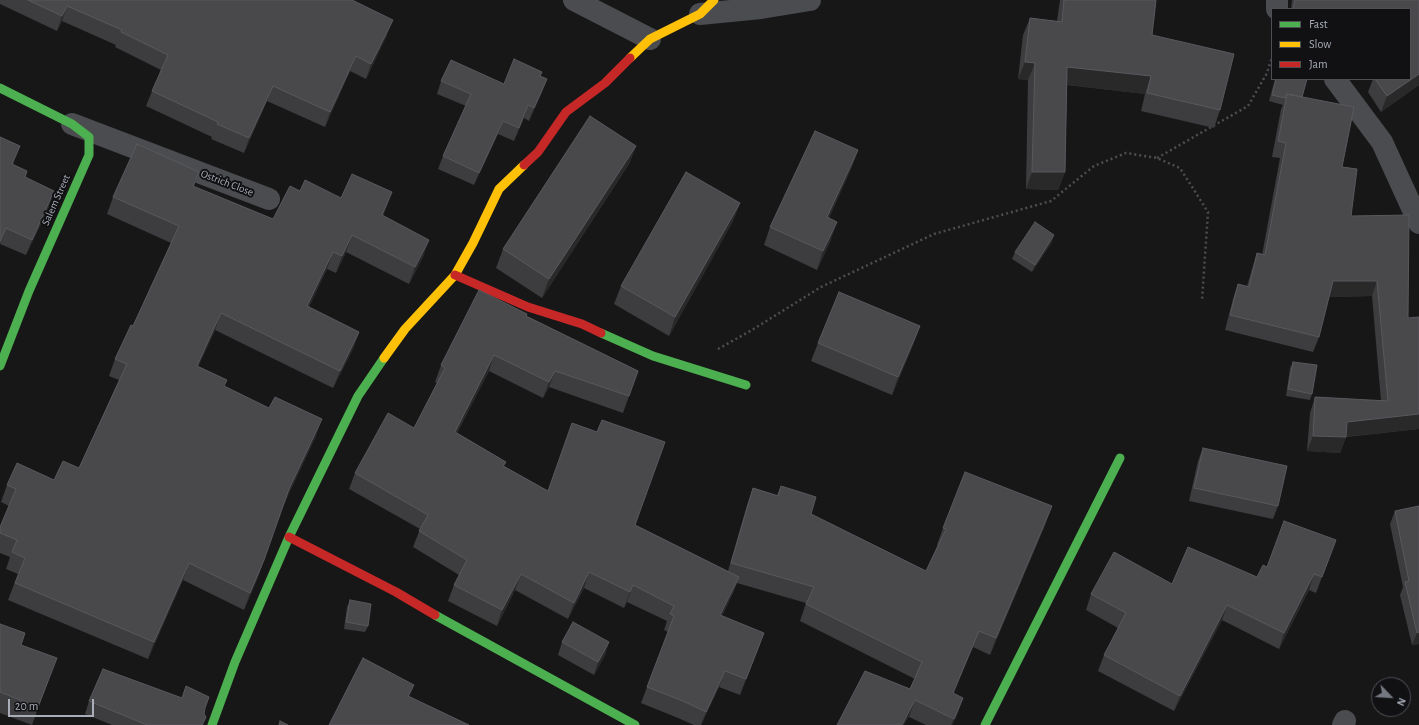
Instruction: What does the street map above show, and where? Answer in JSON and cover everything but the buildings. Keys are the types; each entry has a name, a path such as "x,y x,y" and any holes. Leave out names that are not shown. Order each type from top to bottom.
{"street":[{"path":"574,0 650,39"},
{"path":"212,725 235,662 289,536 358,396 405,329 455,275 474,243 500,189 538,152 566,112 605,83 650,39 707,7 761,8 810,0"},
{"path":"1336,80 1382,142 1419,223"},
{"name":"Salem Street","path":"0,88 72,124 89,137 89,154 29,291 0,366"},
{"name":"Ostrich Close","path":"72,124 269,199"},
{"path":"455,275 528,307 582,324 653,356 746,385"},
{"path":"985,725 1120,458"},
{"path":"289,536 396,592 454,626 635,725"}],"path":[{"path":"1156,158 1248,106 1267,73 1271,60"},
{"path":"688,366 752,330 821,287 934,234 1051,201 1094,166 1126,153 1156,158 1180,168 1208,212 1202,300"}],"traffic: fast":[{"path":"0,88 72,124 89,137 89,155 29,291 0,366"},
{"path":"601,333 653,356 746,385"},
{"path":"212,725 235,662 289,537 358,396 384,358"},
{"path":"985,725 1120,458"},
{"path":"435,615 635,725"}],"traffic: slow":[{"path":"630,58 650,39 700,14 714,0"},
{"path":"384,358 405,329 455,275 473,243 499,189 524,165"}],"traffic: jam":[{"path":"524,165 538,152 566,112 605,83 630,58"},
{"path":"455,275 528,307 582,324 601,333"},
{"path":"289,537 396,592 435,615"}]}
